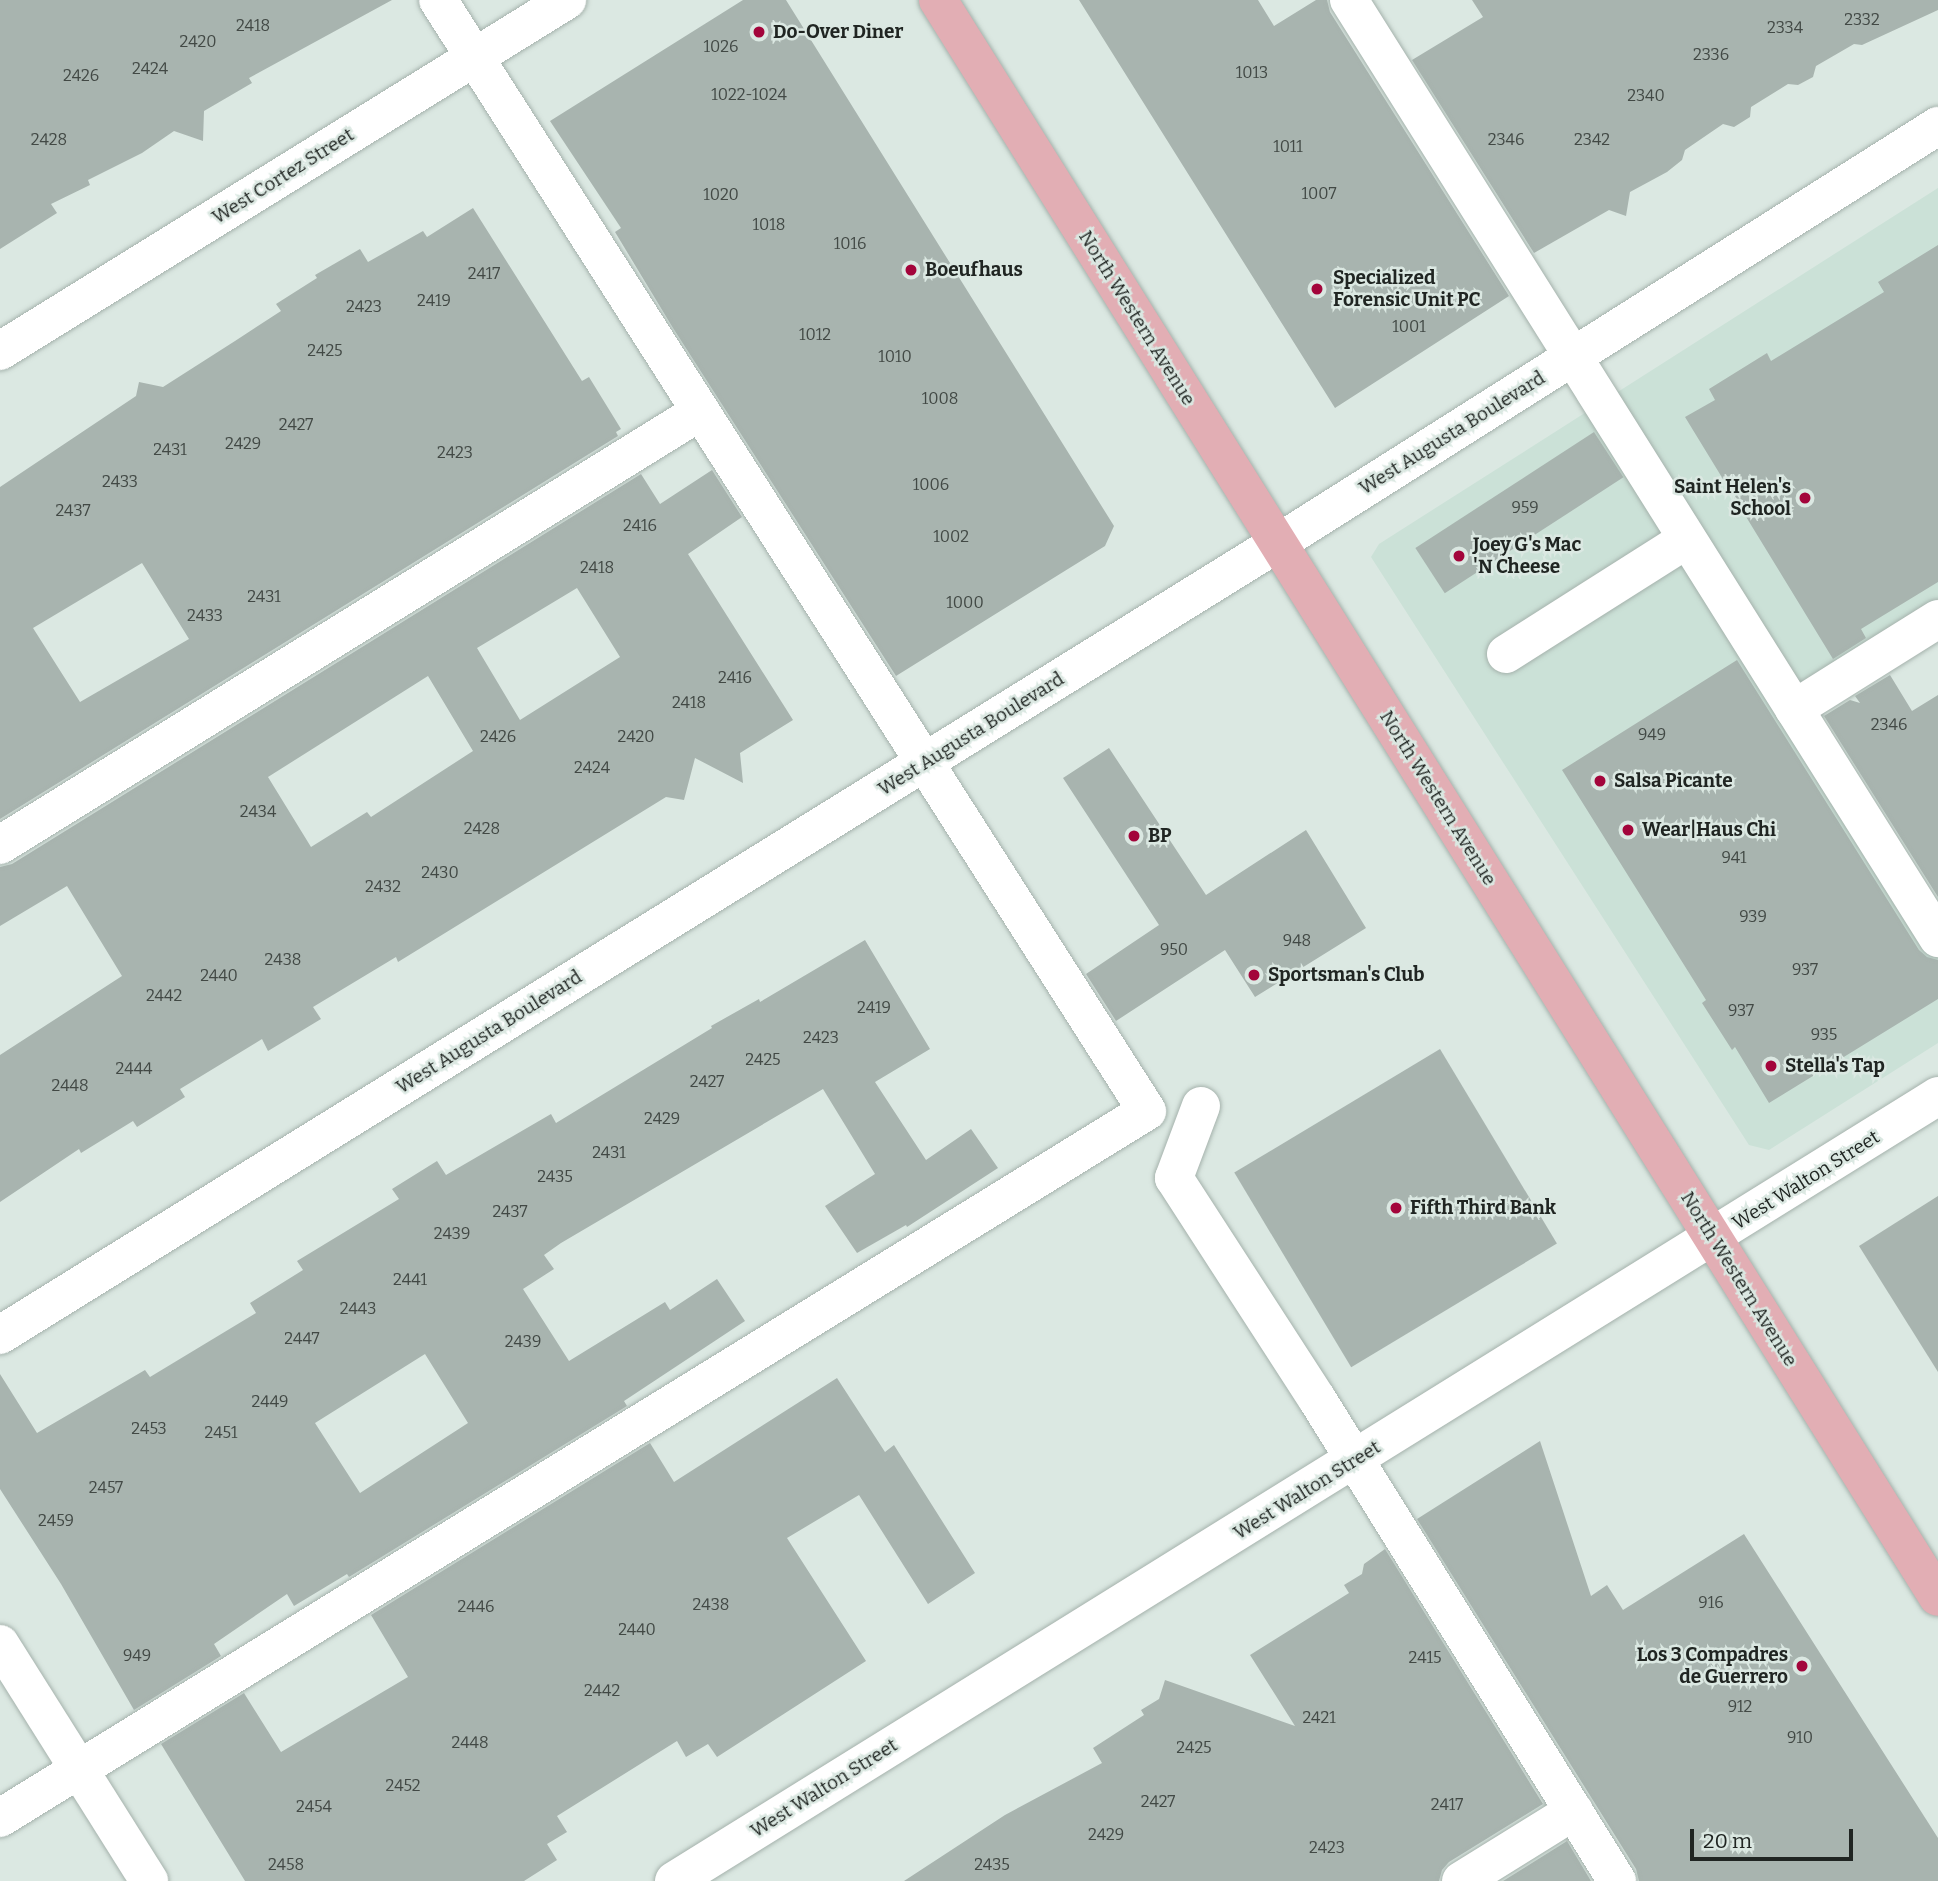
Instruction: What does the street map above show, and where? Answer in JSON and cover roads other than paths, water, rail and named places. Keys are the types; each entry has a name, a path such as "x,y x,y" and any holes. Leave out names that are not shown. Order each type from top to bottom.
{"main road":[{"name":"North Western Avenue","path":"938,0 1938,1597"}],"street":[{"path":"0,1818 1147,1111 438,0"},
{"name":"West Cortez Street","path":"0,351 567,0"},
{"path":"1358,3 1573,357 1938,938"},
{"name":"West Augusta Boulevard","path":"0,1335 1278,543 1938,126"},
{"path":"0,845 701,411"},
{"path":"1506,654 1687,539"},
{"path":"1794,709 1938,619"},
{"name":"West Walton Street","path":"674,1881 1714,1238 1938,1096"},
{"path":"1201,1106 1174,1178 1355,1460 1618,1881"},
{"path":"0,1644 149,1881"},
{"path":"1461,1881 1574,1811"}],"place":[{"name":"Do-Over Diner","path":"759,32"},
{"name":"Boeufhaus","path":"911,270"},
{"name":"Specialized Forensic Unit PC","path":"1317,289"},
{"name":"Saint Helen's School","path":"1805,498"},
{"name":"Joey G's Mac 'N Cheese","path":"1459,556"},
{"name":"Salsa Picante","path":"1600,781"},
{"name":"Wear|Haus Chi","path":"1628,830"},
{"name":"BP","path":"1134,836"},
{"name":"Sportsman's Club","path":"1254,975"},
{"name":"Stella's Tap","path":"1771,1066"},
{"name":"Fifth Third Bank","path":"1396,1208"},
{"name":"Los 3 Compadres de Guerrero","path":"1802,1666"}]}
